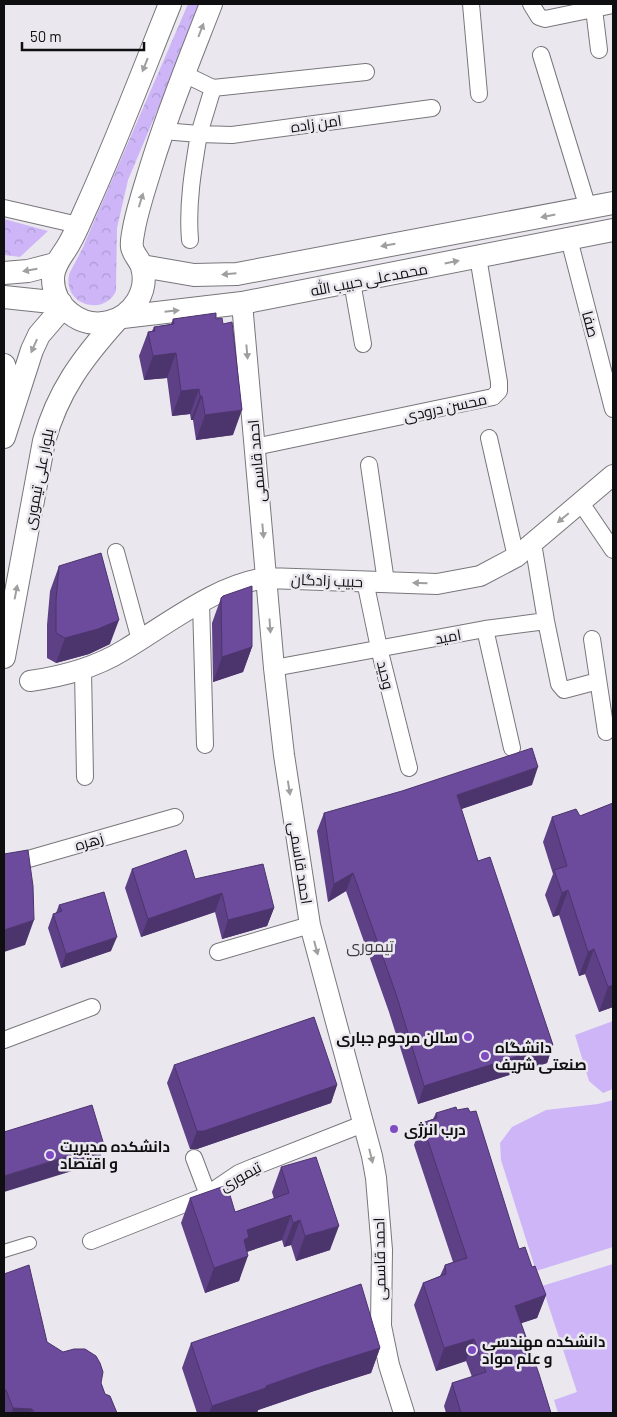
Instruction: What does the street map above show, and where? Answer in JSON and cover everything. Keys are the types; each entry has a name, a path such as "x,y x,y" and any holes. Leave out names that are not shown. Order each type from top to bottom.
{"main road":[{"path":"62,305 55,291 53,278 55,264 73,235 170,4"},
{"path":"137,257 137,211 163,131 211,4"},
{"name":"محمدعلی حبیب الله","path":"137,257 194,275 237,274 613,203"},
{"name":"محمدعلی حبیب الله","path":"62,305 74,317 87,322 102,324 119,319 242,303 324,288 613,230"},
{"name":"بلوار علی تیموری","path":"4,657 49,422 62,391 91,348 137,302 144,278 137,257"},
{"path":"318,258 324,288"},
{"path":"4,272 28,271 55,264"},
{"path":"4,297 62,305"},
{"path":"4,437 32,350 40,335 62,305"},
{"path":"4,364 7,376 4,430"}],"street":[{"path":"470,4 479,94"},
{"path":"531,4 539,16 545,19 613,5"},
{"path":"594,9 599,50"},
{"path":"541,56 588,208"},
{"path":"184,74 214,88 366,72"},
{"path":"190,240 188,226 191,183 199,134 214,88"},
{"name":"امن زاده","path":"163,131 232,135 432,108"},
{"path":"4,208 73,235"},
{"name":"صفا","path":"569,239 613,408"},
{"name":"محسن درودی","path":"255,447 493,397 499,391 499,382 478,257"},
{"path":"352,282 363,344"},
{"name":"احمد قاسمی","path":"242,303 274,668 284,755 310,925 376,1178 382,1250 381,1326 389,1365 404,1413"},
{"path":"489,438 516,557"},
{"path":"369,465 386,582"},
{"name":"حبیب زادگان","path":"30,682 83,670 122,651 201,603 243,582 267,578 437,584 480,576 516,557 613,475"},
{"path":"581,503 613,550"},
{"path":"533,543 559,684 564,690 598,681"},
{"path":"116,552 140,640"},
{"name":"وحید","path":"365,582 379,648 409,768"},
{"path":"201,603 205,745"},
{"name":"امید","path":"274,668 485,629 546,621"},
{"path":"485,629 512,748"},
{"path":"592,639 606,732"},
{"path":"83,670 85,777"},
{"name":"زهره","path":"4,866 175,817"},
{"path":"218,952 310,925"},
{"path":"4,1040 92,1007"},
{"name":"تیموری","path":"91,1241 208,1195 239,1173 363,1124"},
{"path":"194,1158 208,1195"},
{"path":"4,1251 30,1243"}],"green space":[{"path":"188,4 202,4 128,180 117,228 116,291 103,304 86,304 72,294 69,285 69,275"},
{"path":"4,219 48,231 20,257 4,255"},
{"path":"613,1021 613,1089 603,1093 589,1081 575,1035"},
{"path":"613,1100 613,1247 536,1271 501,1160 500,1143 512,1127 546,1110 598,1104"},
{"path":"613,1264 613,1413 558,1413 554,1400 577,1392 542,1286"}],"building":[{"path":"216,313 216,319 222,318 223,324 232,322 242,410 205,415 199,389 181,391 176,353 153,356 148,332 155,331 154,327 174,324 173,319"},
{"path":"101,553 119,620 98,629 65,638 56,633 59,566"},
{"path":"252,586 252,647 222,657 221,598"},
{"path":"532,748 538,767 457,795 478,861 490,857 553,1045 424,1086 396,994 353,873 334,884 324,813 402,791"},
{"path":"613,803 613,985 608,987 594,949 588,952 568,890 562,893 554,870 567,866 552,817 576,809 580,816"},
{"path":"28,850 33,886 34,920 4,930 4,854"},
{"path":"186,850 195,879 263,864 274,908 228,920 222,893 148,919 132,869"},
{"path":"104,892 117,937 66,954 53,914 62,911 59,905"},
{"path":"314,1017 337,1085 204,1131 197,1131 174,1065"},
{"path":"92,1105 104,1145 4,1176 4,1132"},
{"path":"456,1107 457,1110 468,1108 470,1112 476,1111 519,1249 525,1247 532,1267 535,1266 546,1295 515,1306 551,1413 461,1413 452,1383 486,1372 474,1339 444,1348 423,1283 446,1274 445,1265 467,1258 422,1123 437,1118 436,1113"},
{"path":"316,1157 339,1226 305,1236 300,1220 293,1223 291,1215 247,1230 249,1237 244,1240 248,1256 214,1268 190,1198 227,1185 235,1212 289,1193 281,1167"},
{"path":"29,1265 47,1342 63,1352 85,1349 96,1356 103,1372 101,1383 105,1394 110,1396 117,1413 35,1413 32,1409 13,1408 6,1390 4,1390 4,1274"},
{"path":"361,1284 380,1348 320,1367 212,1406 191,1343"}],"place":[{"name":"سالن مرحوم جباری","path":"468,1037"},
{"name":"دانشگاه صنعتی شریف","path":"485,1056"},
{"name":"درب انرژی","path":"394,1129"},
{"name":"دانشکده مدیریت و اقتصاد","path":"50,1155"},
{"name":"دانشکده مهندسی و علم مواد","path":"472,1350"}],"district":[{"name":"تیموری","path":"370,945"}]}
